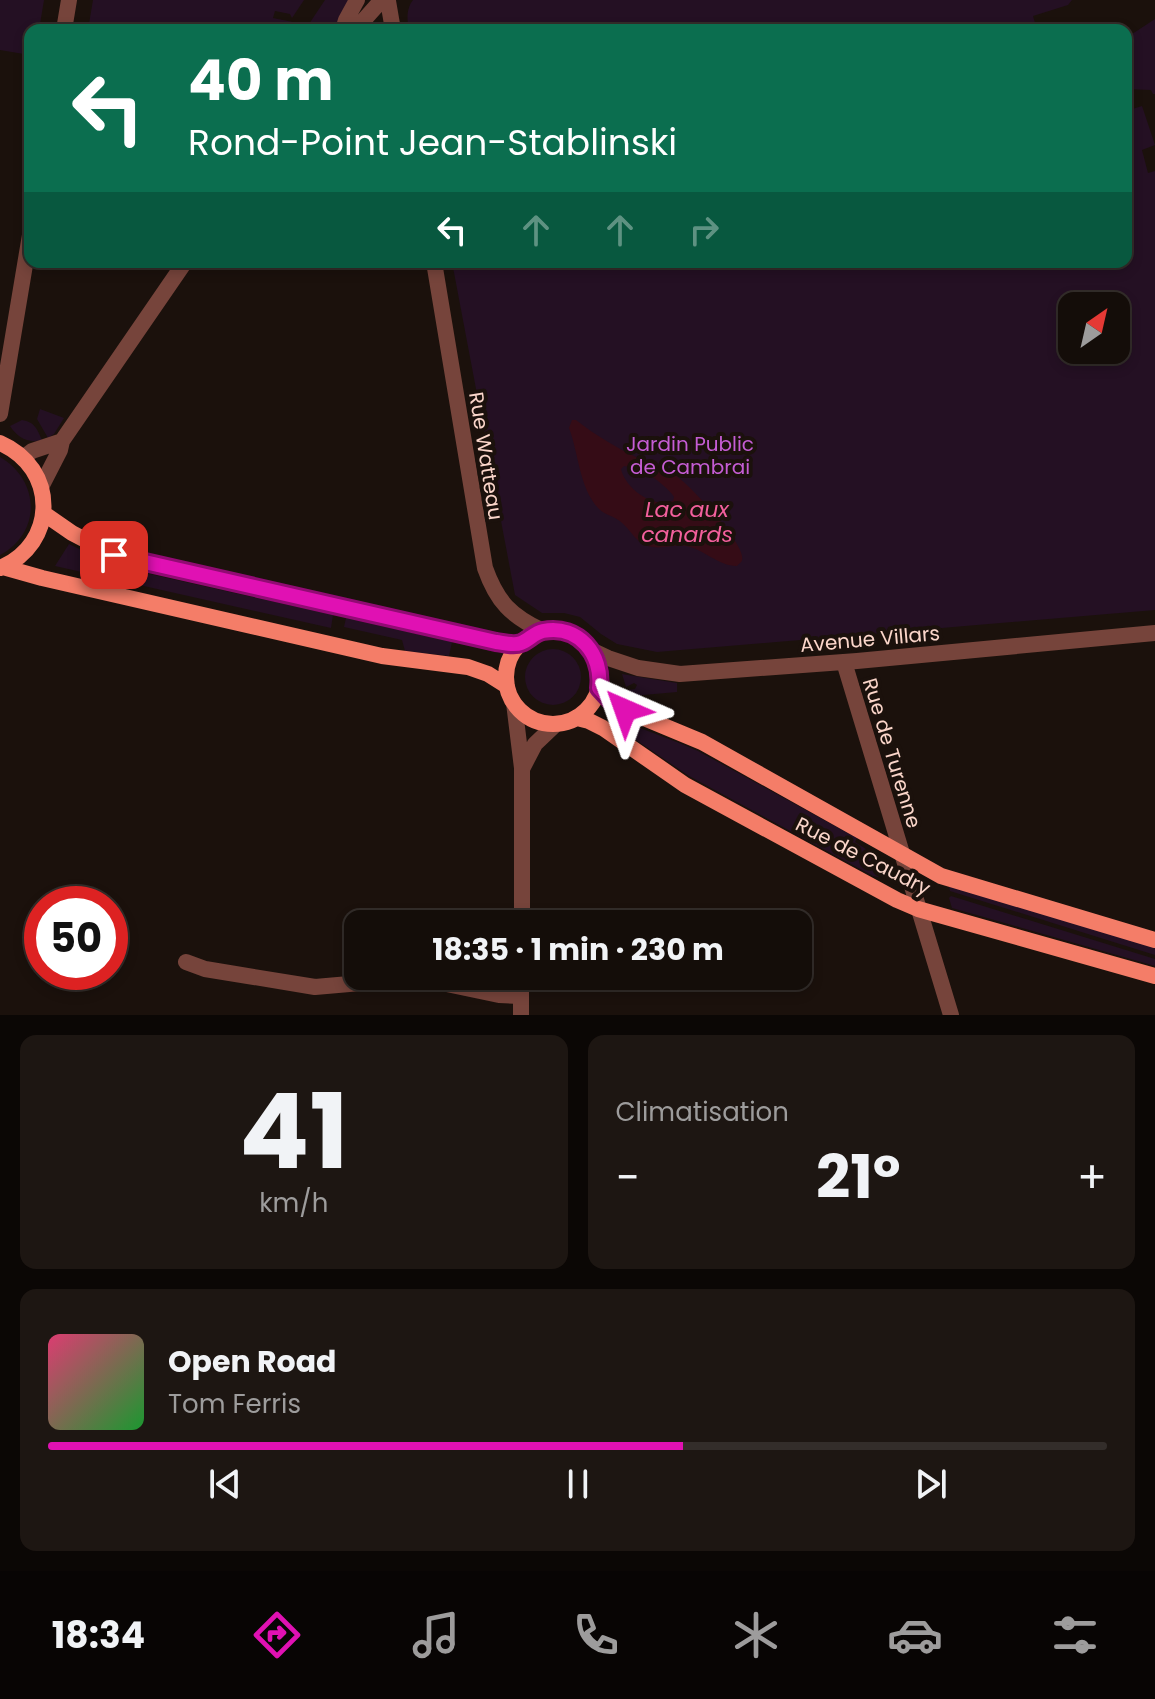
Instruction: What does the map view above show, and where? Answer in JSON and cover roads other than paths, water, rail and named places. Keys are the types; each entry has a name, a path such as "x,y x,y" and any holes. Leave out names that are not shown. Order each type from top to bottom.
{"main road":[{"path":"0,443 23,458 34,471 41,487 43,513 33,543 19,558 2,568"},
{"path":"43,513 72,533 114,555 487,641 521,643"},
{"path":"2,568 382,656 468,667 488,674 507,686"},
{"path":"543,631 570,633 584,642 599,668 599,688 591,705 577,718 567,722 544,723 532,719 514,703 507,686 509,663 515,650 529,637 543,631"},
{"name":"Rue de Caudry","path":"599,688 625,710 702,742 941,876 1155,940"},
{"name":"Rue de Caudry","path":"577,718 603,728 685,785 918,909 1155,976"}],"street":[{"path":"65,24 69,0"},
{"path":"345,24 357,0"},
{"path":"361,24 384,1 391,24"},
{"path":"0,414 24,268"},
{"path":"41,487 62,441 181,268"},
{"name":"Rue Watteau","path":"435,268 485,568 495,592 510,612 543,631"},
{"path":"23,458 32,451 62,441"},
{"name":"Avenue Villars","path":"591,650 638,668 680,674 1155,633"},
{"name":"Rue de Turenne","path":"844,662 951,1015"},
{"path":"514,703 522,768 522,910"},
{"path":"522,768 535,744 556,724"},
{"path":"186,962 205,969 315,987 418,978 499,995 520,996"},
{"path":"520,990 521,1015"}],"water":[{"name":"Lac aux canards","path":"572,420 576,420 615,446 679,478 725,527 739,548 741,562 737,566 730,565 686,546 653,547 640,542 621,522 601,511 592,501 583,481 569,428","holes":["631,467 662,484 674,497 673,501 657,502 634,490 621,469"]}],"park label":[{"name":"Jardin Public de Cambrai","path":"690,456"}]}
